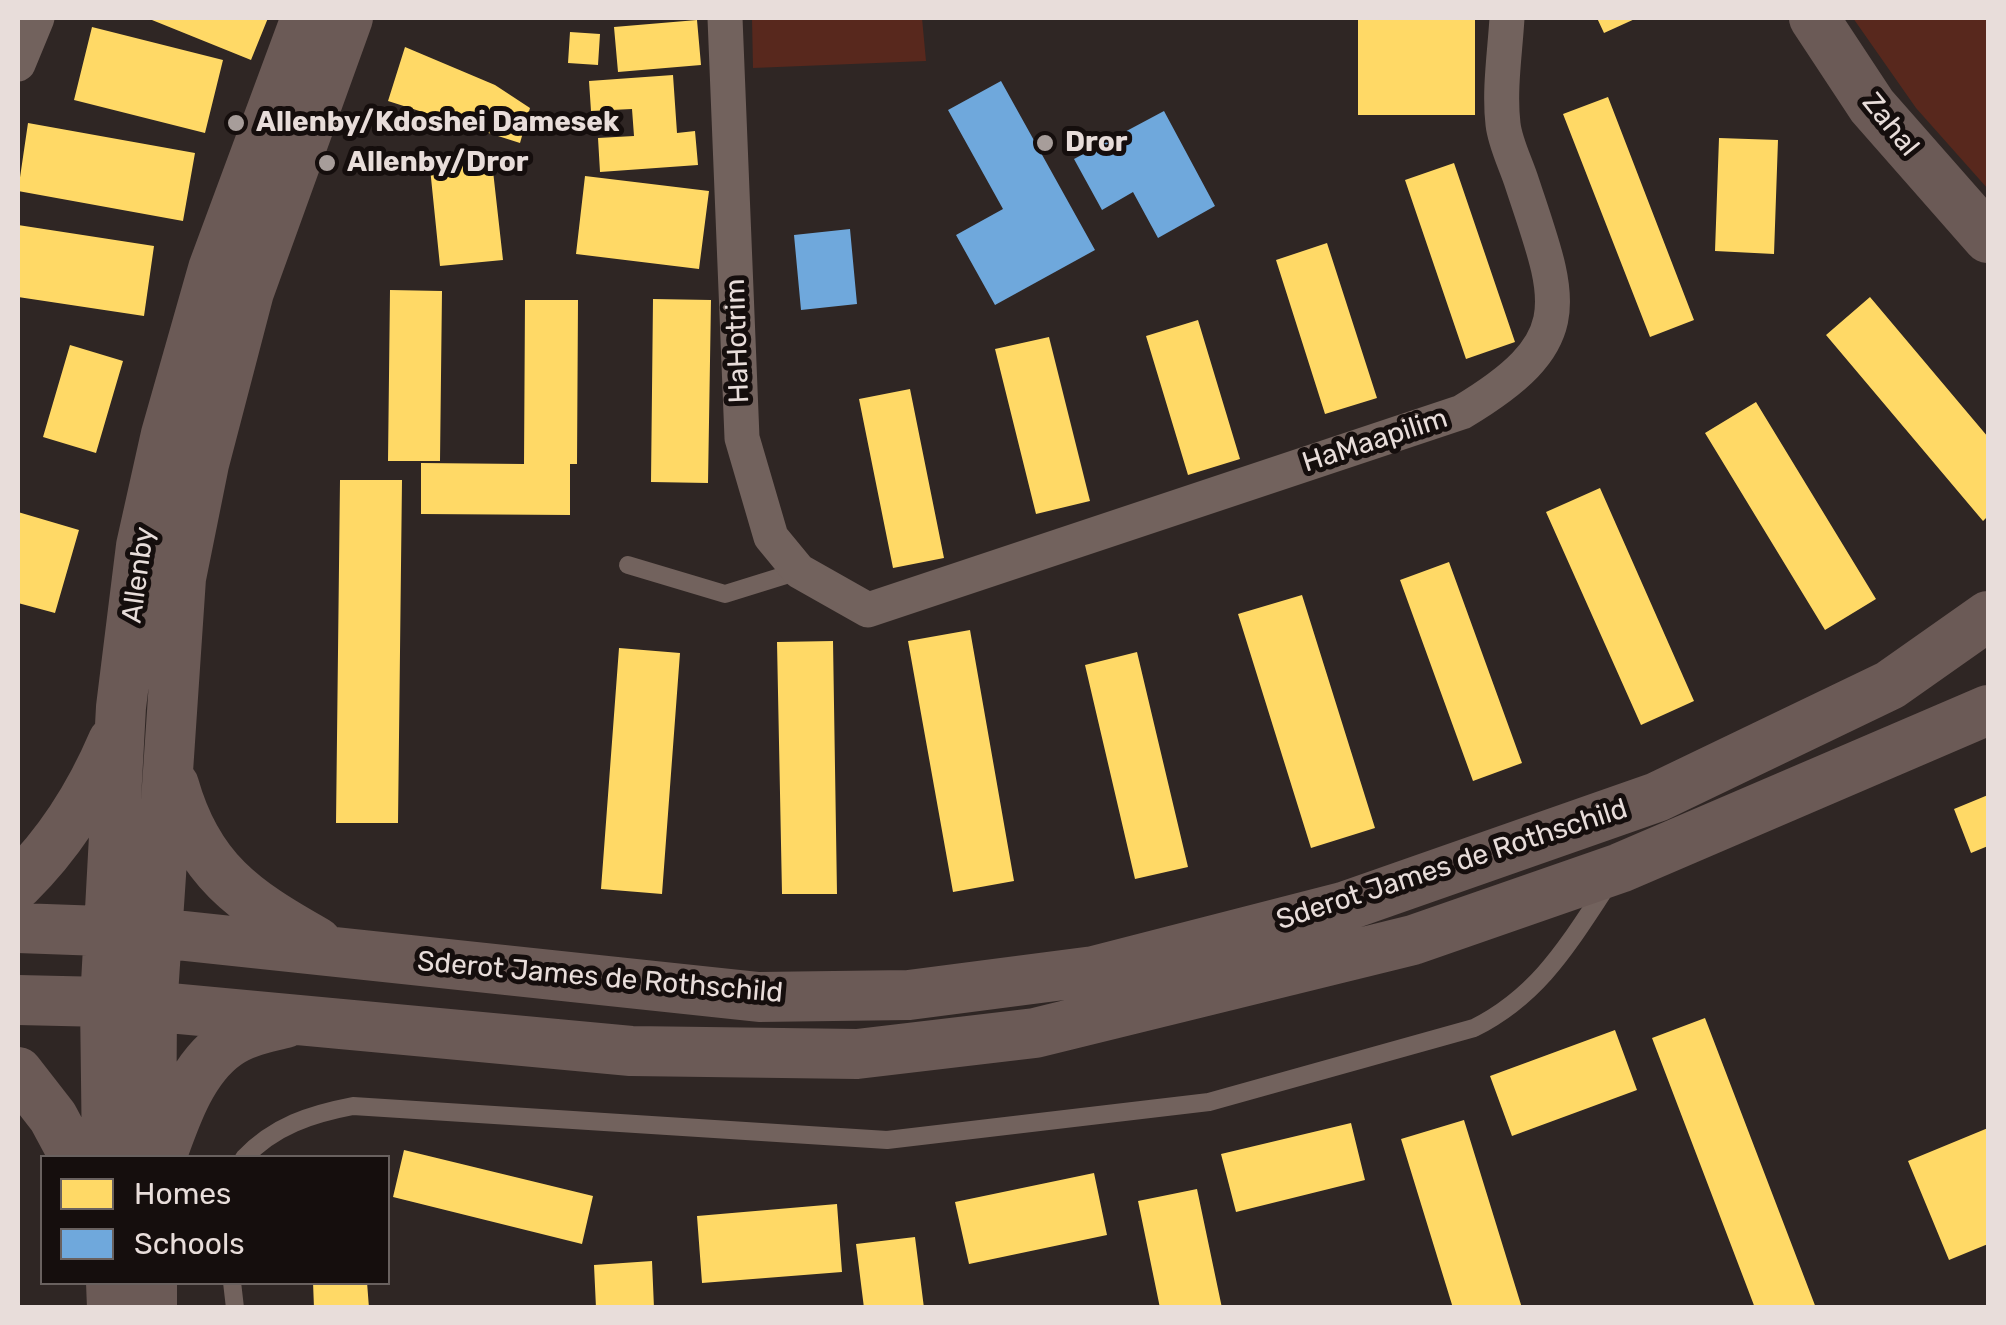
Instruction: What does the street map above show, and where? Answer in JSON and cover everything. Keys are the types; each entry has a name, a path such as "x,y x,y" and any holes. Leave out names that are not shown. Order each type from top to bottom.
{"street":[{"path":"18,64 36,18"},
{"name":"Allenby","path":"106,1155 129,1005 133,931 121,707 141,546 166,434 212,270 306,18"},
{"name":"Allenby","path":"133,931 167,763 181,578 204,464 249,292 348,18"},
{"name":"HaHotrim","path":"725,18 742,438 771,537 799,571 868,610"},
{"name":"HaMaapilim","path":"868,610 1462,412 1501,388 1532,361 1545,340 1554,308 1548,262 1503,126 1507,18"},
{"name":"Zahal","path":"1814,18 1872,106 1985,230"},
{"name":"Sderot James de Rothschild","path":"18,928 133,931 759,998 909,995 1094,970 1342,907 1657,797 1890,685 1988,616"},
{"path":"18,884 42,861 96,780 113,741 121,707"},
{"name":"Sderot James de Rothschild","path":"18,1000 129,1005 631,1050 876,1052 1035,1033 1414,940 1620,868 1988,710"},
{"path":"167,763 191,836 206,858 258,909 334,952"},
{"name":"Allenby","path":"129,1005 151,1155"},
{"path":"162,1155 184,1101 214,1055 244,1035 302,1020"},
{"path":"18,1072 53,1117 73,1155"}],"lane":[{"path":"628,565 725,594 799,571"},
{"path":"248,1155 280,1129 310,1114 353,1106 887,1140 1209,1102 1474,1028 1500,1015 1552,968 1620,868"}],"shaded area":[{"path":"752,18 922,18 926,61 753,68"},
{"path":"1853,18 1988,18 1988,189 1916,108"}],"building: Homes":[{"path":"147,18 268,18 251,60"},
{"path":"1358,18 1475,18 1475,115 1358,115"},
{"path":"1597,18 1637,18 1604,33"},
{"path":"697,20 701,65 618,72 614,27"},
{"path":"92,27 223,60 205,133 74,100"},
{"path":"570,32 600,34 598,65 568,63"},
{"path":"405,47 495,85 530,108 520,143 388,101"},
{"path":"673,75 677,133 695,131 698,165 600,172 598,138 634,136 632,109 591,111 589,81"},
{"path":"1608,97 1694,320 1650,337 1563,114"},
{"path":"28,123 195,153 183,221 18,191"},
{"path":"1719,138 1778,140 1774,254 1715,251"},
{"path":"492,162 503,260 440,266 430,168"},
{"path":"1454,163 1515,342 1466,359 1405,180"},
{"path":"585,176 709,191 699,269 576,254"},
{"path":"18,225 154,246 144,316 18,297"},
{"path":"1327,243 1377,398 1325,414 1276,260"},
{"path":"390,290 442,291 440,461 388,461"},
{"path":"1870,297 1988,437 1988,516 1983,521 1826,335"},
{"path":"653,299 711,300 708,483 651,482"},
{"path":"525,300 578,300 577,464 570,464 570,515 421,514 421,463 524,464"},
{"path":"1198,320 1240,459 1188,475 1146,336"},
{"path":"1049,337 1090,501 1036,514 995,349"},
{"path":"70,345 123,361 96,453 43,437"},
{"path":"910,389 944,558 893,568 859,399"},
{"path":"1756,402 1876,599 1825,630 1705,433"},
{"path":"340,480 402,480 398,823 336,823"},
{"path":"1600,488 1694,701 1641,725 1546,512"},
{"path":"18,512 79,530 55,613 18,603"},
{"path":"1449,562 1522,763 1473,781 1400,580"},
{"path":"1302,595 1375,828 1311,848 1238,614"},
{"path":"970,630 1014,881 953,892 908,641"},
{"path":"833,641 837,894 782,894 777,642"},
{"path":"619,648 680,653 662,894 601,889"},
{"path":"1137,652 1188,867 1135,879 1085,665"},
{"path":"1988,795 1988,846 1971,853 1954,809"},
{"path":"1705,1018 1816,1308 1755,1308 1652,1038"},
{"path":"1615,1030 1637,1090 1512,1136 1490,1076"},
{"path":"1464,1120 1522,1308 1453,1308 1401,1139"},
{"path":"1351,1123 1365,1180 1236,1212 1221,1154"},
{"path":"1988,1128 1988,1244 1949,1260 1908,1161"},
{"path":"404,1150 593,1196 582,1244 393,1197"},
{"path":"1094,1173 1107,1235 969,1264 955,1202"},
{"path":"1197,1189 1222,1308 1160,1308 1138,1201"},
{"path":"837,1204 842,1272 702,1283 697,1216"},
{"path":"915,1237 924,1308 864,1308 856,1244"},
{"path":"652,1261 654,1308 596,1308 594,1265"},
{"path":"313,1285 367,1285 369,1308 314,1308"}],"building: Schools":[{"path":"1001,81 1095,250 995,305 956,235 1003,209 948,110"},
{"path":"1164,111 1215,206 1158,238 1133,192 1102,210 1074,159"},
{"path":"850,229 857,304 801,310 794,235"}],"place":[{"name":"Allenby/Kdoshei Damesek","path":"236,123"},
{"name":"Dror","path":"1045,143"},
{"name":"Allenby/Dror","path":"327,163"}]}
